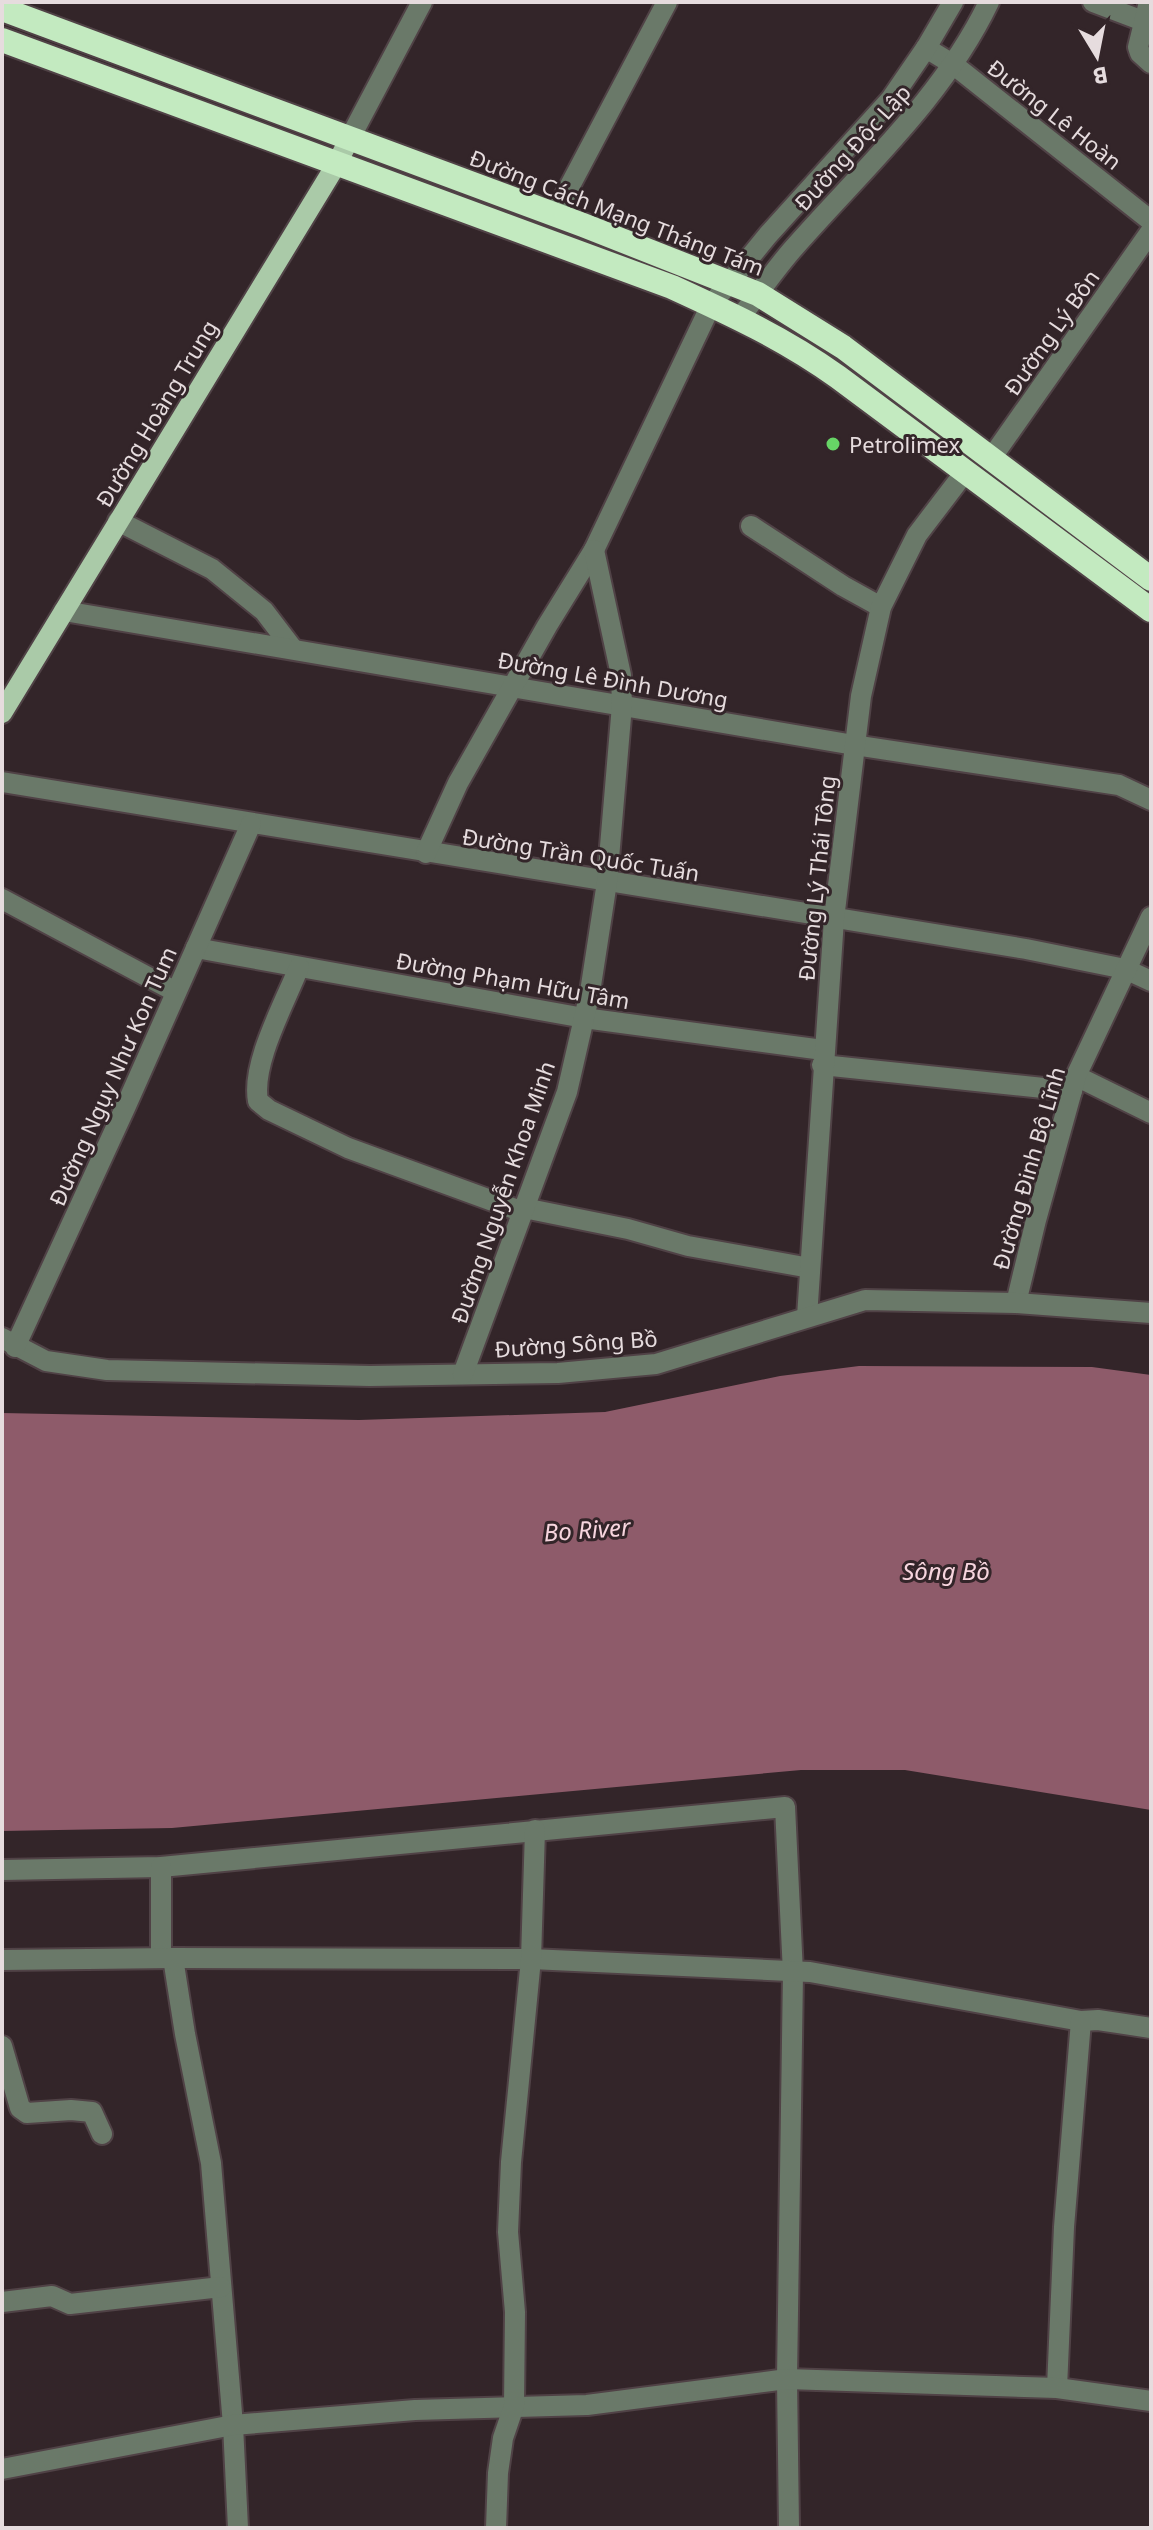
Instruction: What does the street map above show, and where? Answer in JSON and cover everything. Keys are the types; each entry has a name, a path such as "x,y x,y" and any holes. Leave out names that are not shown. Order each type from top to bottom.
{"highway":[{"name":"Đường Cách Mạng Tháng Tám","path":"2,9 555,214 758,294 843,347 1151,579"},
{"path":"2,40 672,287 740,318 797,348 1151,610"}],"main road":[{"name":"Đường Hoàng Trung","path":"2,713 350,138"}],"street":[{"path":"350,138 422,2"},
{"path":"555,214 667,2"},
{"name":"Đường Độc Lập","path":"426,853 458,783 594,550 711,305 768,235 891,99 953,2"},
{"name":"Đường Độc Lập","path":"740,318 790,252 914,115 954,65 989,2"},
{"path":"1093,2 1146,11 1138,47 1151,63"},
{"name":"Đường Lê Hoàn","path":"926,48 954,65 1151,221"},
{"name":"Đường Lý Bôn","path":"990,460 1151,231"},
{"name":"Đường Lý Thái Tông","path":"807,1317 822,1058 834,919 861,696 881,607 917,535 965,472"},
{"path":"118,521 212,569 264,611 293,649"},
{"path":"751,526 881,607"},
{"name":"Đường Nguyễn Khoa Minh","path":"463,1374 567,1092 584,1018 607,882 622,705 621,675 594,550"},
{"name":"Đường Lê Đình Dương","path":"64,611 854,745 1119,785 1151,800"},
{"name":"Đường Trần Quốc Tuấn","path":"2,782 1026,949 1125,969 1151,981"},
{"name":"Đường Ngụy Như Kon Tum","path":"8,1342 176,992 251,824"},
{"path":"2,899 176,992"},
{"name":"Đường Đinh Bộ Lĩnh","path":"1016,1303 1074,1084 1151,917"},
{"name":"Đường Phạm Hữu Tâm","path":"196,948 822,1058 1074,1084"},
{"path":"299,967 255,1085 258,1101 269,1110 348,1148 524,1210 628,1229 688,1246 810,1268"},
{"path":"1074,1084 1151,1113"},
{"name":"Đường Sông Bồ","path":"8,1342 46,1361 107,1370 370,1376 558,1373 656,1364 865,1300 1016,1303 1151,1313"},
{"path":"2,1870 161,1867 785,1807 793,1973 787,2379 789,2528"},
{"path":"496,2528 503,2438 514,2406 515,2312 508,2232 511,2162 531,1959 535,1830"},
{"path":"161,1867 167,1958 211,2163 233,2425 238,2528"},
{"path":"2,1960 531,1959 810,1972 1081,2021 1098,2020 1151,2028"},
{"path":"1057,2388 1064,2227 1081,2021"},
{"path":"2,2046 20,2108 27,2113 92,2112 102,2134"},
{"path":"2,2302 52,2296 70,2304 221,2287"},
{"path":"2,2469 233,2425 415,2410 587,2405 787,2379 1057,2388 1151,2401"}],"water":[{"name":"Sông Bồ","path":"859,1366 1092,1367 1151,1375 1151,1810 905,1770 801,1770 172,1828 2,1831 2,1413 359,1420 605,1412 780,1376"}],"place":[{"name":"Petrolimex","path":"833,444"}],"water label":[{"name":"Bo River","path":"587,1529"}]}
